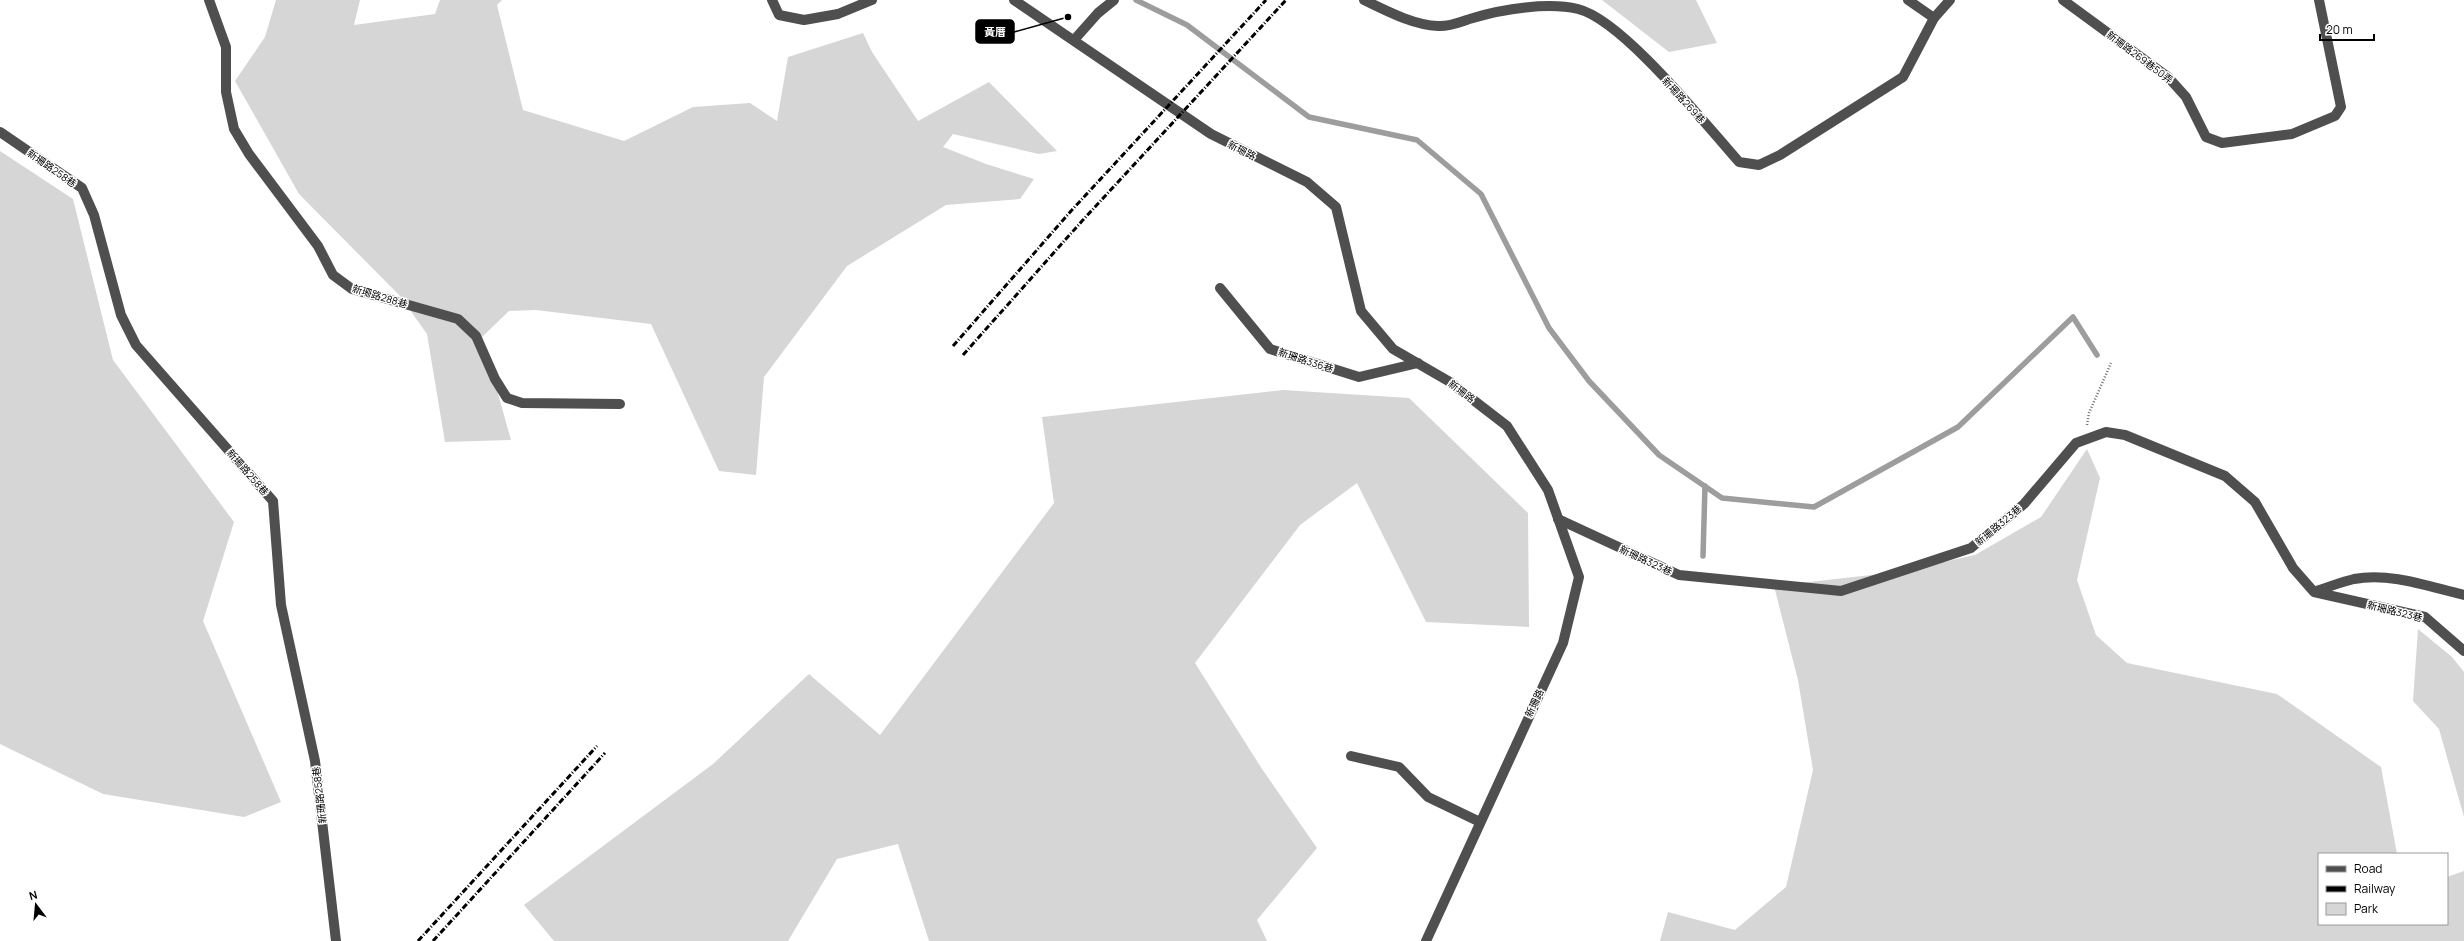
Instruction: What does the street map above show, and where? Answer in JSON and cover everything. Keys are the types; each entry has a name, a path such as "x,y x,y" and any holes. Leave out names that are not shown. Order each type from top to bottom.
{"street":[{"name":"新珊路288巷","path":"208,0 226,47 226,92 234,129 249,154 318,246 333,275 352,289 458,319 476,336 495,378 507,398 522,403 620,404"},
{"path":"772,0 779,15 804,20 838,14 872,0"},
{"name":"新珊路","path":"1014,0 1211,134 1307,182 1336,207 1361,311 1393,349 1450,382 1507,426 1548,490 1579,577 1563,643 1426,941"},
{"path":"1074,40 1098,13 1114,0"},
{"name":"新珊路269巷","path":"1364,0 1397,16 1438,26 1532,7 1577,9 1586,12 1597,17 1640,53 1739,162 1759,165 1780,155 1903,77 1934,18 1950,0"},
{"path":"1908,0 1934,18"},
{"name":"新珊路269巷50弄","path":"2063,0 2168,77 2186,97 2206,137 2222,143 2292,134 2336,116 2341,107 2319,0"},
{"name":"新珊路258巷","path":"0,132 82,188 94,215 121,315 136,345 273,501 281,605 314,761 336,941"},
{"name":"新珊路336巷","path":"1220,288 1270,348 1359,377 1418,363"},
{"name":"新珊路323巷","path":"1558,519 1679,575 1841,591 1971,548 2024,504 2076,443 2106,432 2125,435 2225,476 2255,502 2293,568 2314,592 2425,617 2464,652"},
{"path":"2314,592 2355,579 2382,579 2432,586 2464,595"},
{"path":"1351,756 1399,766 1428,797 1480,822"}],"path":[{"path":"2086,439 2089,413 2111,364"}],"green space":[{"path":"276,0 360,0 354,25 435,14 440,0 502,0 497,5 523,110 624,141 693,107 750,103 777,121 788,57 863,33 872,52 918,121 989,82 1057,151 1039,154 953,134 943,147 986,164 1034,179 1020,199 946,205 847,266 764,377 756,475 719,471 651,324 536,310 509,311 482,337 511,440 445,442 427,334 400,296 299,194 235,81 265,37"},
{"path":"1602,0 1696,0 1717,43 1669,52"},
{"path":"0,151 73,199 113,360 234,522 203,621 281,802 244,817 103,794 0,744"},
{"path":"1283,390 1409,398 1528,513 1529,627 1426,622 1357,483 1300,525 1195,663 1262,769 1317,848 1257,920 1267,941 929,941 898,844 837,859 788,941 554,941 524,905 713,764 809,674 880,735 1054,503 1042,417"},
{"path":"2087,449 2100,478 2077,580 2096,635 2127,663 2277,694 2381,767 2397,853 2318,853 2318,925 2448,925 2448,877 2464,871 2464,941 1660,941 1668,912 1735,930 1786,887 1813,770 1798,680 1774,586 1898,572 1975,555 2041,517"},
{"path":"2418,629 2452,657 2464,672 2464,817 2439,729 2413,701"}],"waterway":[{"path":"1136,0 1187,25 1309,117 1417,140 1481,194 1549,328 1589,381 1659,455 1722,498 1814,507 1958,427 2073,317 2097,355"},
{"path":"1703,556 1705,486"}],"railway":[{"path":"953,346 1071,211 1266,0"},
{"path":"963,355 1082,221 1286,0"},
{"path":"418,941 597,746"},
{"path":"433,941 605,753"}],"place":[{"name":"黃厝","path":"1068,17"}]}
